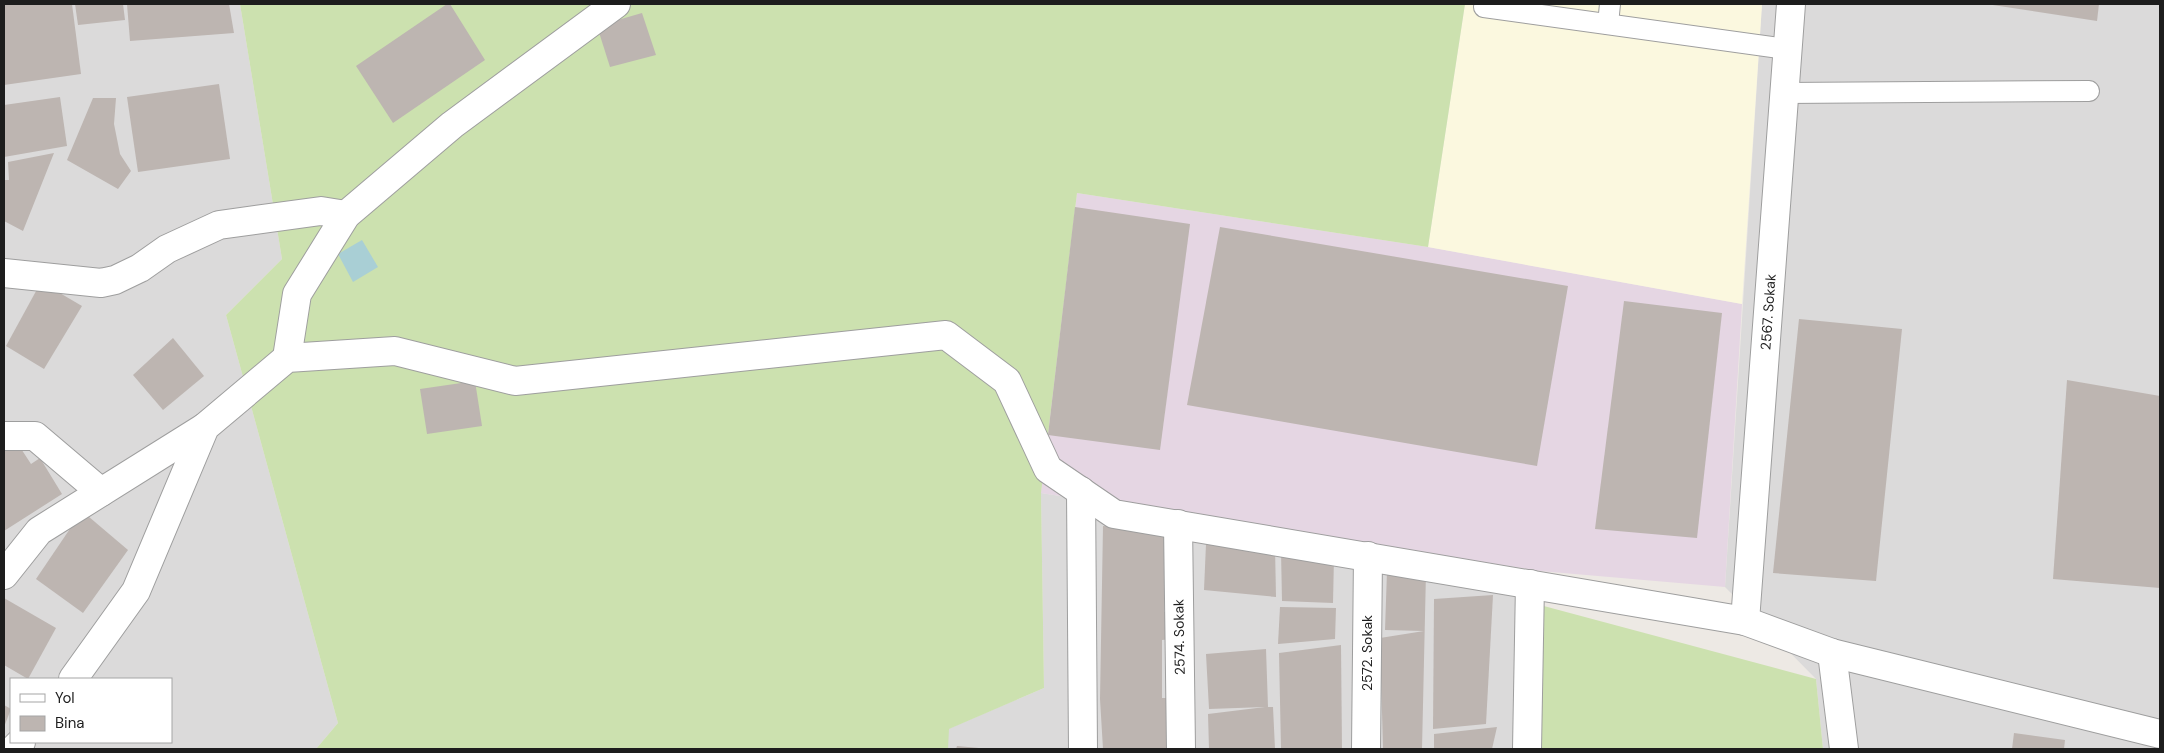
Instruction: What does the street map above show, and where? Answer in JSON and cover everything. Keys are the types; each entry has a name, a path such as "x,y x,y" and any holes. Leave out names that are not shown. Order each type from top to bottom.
{"street":[{"path":"287,358 297,294 346,216 452,125 616,4"},
{"name":"2567. Sokak","path":"1745,621 1791,4"},
{"path":"4,273 101,283 115,280 140,268 166,249 219,225 321,210 346,216"},
{"path":"4,575 39,531 205,427 287,358 395,351 515,381 946,336 1007,381 1048,469 1114,514 1745,621 1832,653 2160,734"},
{"path":"74,678 136,591 205,427"},
{"path":"4,436 35,436 101,492"},
{"path":"1081,491 1083,749"},
{"name":"2574. Sokak","path":"1178,524 1181,749"},
{"name":"2572. Sokak","path":"1366,749 1368,556"},
{"path":"1527,749 1530,584"},
{"path":"1832,653 1844,749"}],"lane":[{"path":"1608,24 1610,4"},
{"path":"1484,7 1787,49"},
{"path":"1784,93 2089,91"}],"shaded area":[{"path":"4,4 240,4 282,259 226,315 338,723 316,749 4,749"},
{"path":"1465,4 1762,4 1742,304 1428,247"},
{"path":"1762,4 2160,4 2160,749 1823,749 1816,679 1725,587"},
{"path":"1077,193 1428,247 1742,304 1725,587 1540,571 1041,493"},
{"path":"1041,493 1540,571 1539,749 948,749 948,729 1044,688"}],"green space":[{"path":"240,4 1465,4 1428,247 1077,193 1041,493 1044,688 949,729 948,749 316,749 338,723 226,315 282,259"},
{"path":"1540,605 1816,679 1823,749 1539,749"}],"water":[{"path":"362,240 378,267 353,282 338,254"}],"building":[{"path":"4,4 72,4 81,74 4,85"},
{"path":"75,4 123,4 125,20 78,25"},
{"path":"127,4 229,4 234,33 130,41"},
{"path":"447,4 450,4 485,60 393,123 356,66"},
{"path":"1986,4 2099,4 2097,21"},
{"path":"642,13 656,55 610,67 597,26"},
{"path":"219,84 230,159 138,172 127,97"},
{"path":"60,97 67,146 4,157 4,105"},
{"path":"93,98 116,98 114,124 120,154 131,171 118,189 67,160"},
{"path":"54,153 23,231 4,221 4,180 9,180 8,162"},
{"path":"1075,207 1190,224 1160,450 1048,435"},
{"path":"1220,227 1568,286 1537,466 1187,405"},
{"path":"41,282 82,306 44,369 6,346"},
{"path":"1624,301 1722,313 1697,538 1595,529"},
{"path":"1799,319 1902,329 1876,581 1773,573"},
{"path":"173,338 204,376 163,410 133,375"},
{"path":"2067,380 2160,396 2160,588 2053,579"},
{"path":"475,381 482,426 427,434 420,389"},
{"path":"16,441 31,464 40,458 62,494 4,531 4,449"},
{"path":"82,511 128,550 83,613 36,579"},
{"path":"1103,526 1171,531 1164,612 1172,611 1172,639 1162,640 1162,698 1173,698 1171,749 1103,749 1100,699"},
{"path":"1206,544 1275,547 1276,597 1204,590"},
{"path":"1281,551 1334,557 1333,603 1282,601"},
{"path":"1387,571 1426,572 1422,749 1383,749 1380,638 1424,631 1385,630"},
{"path":"1493,595 1486,724 1433,729 1434,599"},
{"path":"4,598 56,628 29,678 4,665"},
{"path":"1280,607 1336,608 1335,639 1278,644"},
{"path":"1341,645 1342,749 1281,749 1279,653"},
{"path":"1266,649 1268,707 1273,707 1275,749 1209,749 1208,714 1265,707 1209,709 1206,654"},
{"path":"4,705 10,708 10,712 4,727"},
{"path":"1497,727 1492,749 1434,749 1434,734"},
{"path":"2014,733 2065,740 2064,749 2012,749"},
{"path":"957,746 979,748 979,749 956,749"}]}
